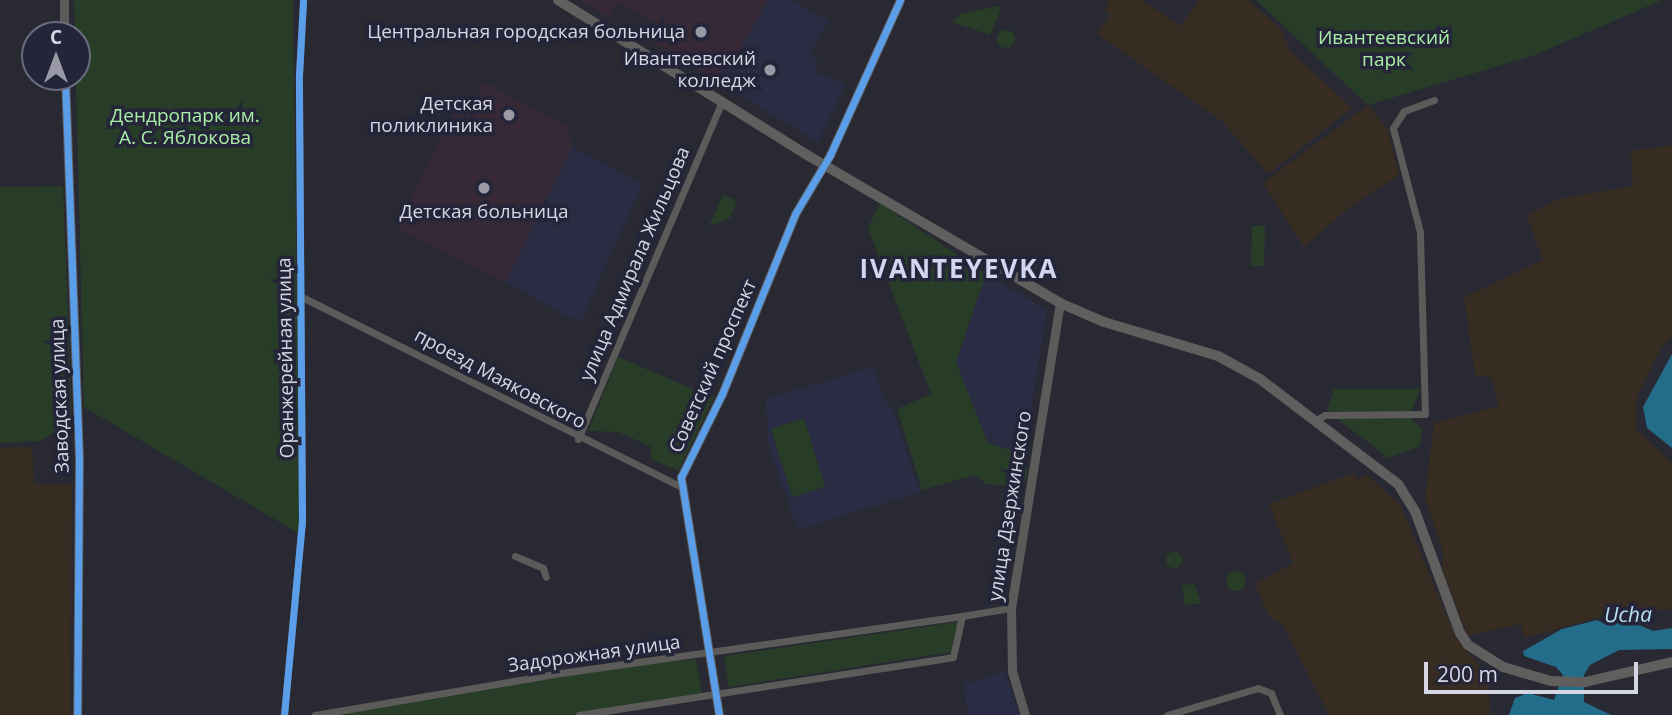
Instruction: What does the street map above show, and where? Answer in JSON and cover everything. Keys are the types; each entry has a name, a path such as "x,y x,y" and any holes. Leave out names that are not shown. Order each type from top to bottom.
{"main road":[{"path":"558,0 823,164 1060,303 1104,322 1237,364 1388,475 1408,496 1460,633 1468,645 1503,667 1551,681 1585,682 1672,662"}],"street":[{"path":"64,0 64,21"},
{"name":"Оранжерейная улица","path":"284,715 302,538 304,298 299,75 303,0"},
{"name":"Советский проспект","path":"719,715 681,477 722,394 795,214 823,164 900,0"},
{"name":"Заводская улица","path":"66,91 79,458 77,715"},
{"path":"1316,420 1325,415 1425,414 1420,232 1392,128 1404,111 1434,100"},
{"name":"улица Адмирала Жильцова","path":"578,439 722,102"},
{"name":"проезд Маяковского","path":"304,298 578,439 681,486"},
{"name":"улица Дзержинского","path":"1025,715 1012,671 1011,608 1060,303"},
{"path":"515,556 543,568 546,578"},
{"name":"Задорожная улица","path":"315,715 561,673 1011,608"},
{"path":"579,715 953,657 962,616"},
{"path":"1167,715 1258,688 1271,693 1280,715"}],"shaded area":[{"name":"Центральная городская больница","path":"579,0 768,0 737,54 714,80 647,40 656,24 618,1 608,17"},
{"name":"Ивантеевский колледж","path":"768,0 792,0 829,21 810,55 819,60 815,67 820,74 845,85 818,142 714,80 737,54"},
{"path":"1109,0 1142,0 1181,26 1199,0 1248,0 1282,30 1289,50 1352,108 1268,174 1223,122 1097,34 1110,15 1105,10"},
{"name":"Детская больница","path":"484,82 566,126 572,147 505,282 397,229 454,113 466,118"},
{"path":"1368,105 1388,130 1399,175 1351,206 1304,247 1263,183"},
{"path":"1672,145 1672,336 1661,348 1637,397 1636,429 1672,463 1672,609 1603,616 1525,638 1520,624 1468,636 1442,569 1443,552 1425,497 1434,423 1499,406 1492,378 1475,375 1464,297 1543,260 1527,216 1557,199 1633,186 1631,151"},
{"path":"572,147 643,183 580,323 505,282"},
{"path":"986,274 1047,310 1024,454 988,443 955,362"},
{"path":"1672,354 1672,448 1647,428 1643,407"},
{"path":"873,367 885,400 892,407 920,492 798,530 768,444 766,399"},
{"path":"32,447 34,484 72,485 70,715 0,715 0,448"},
{"path":"1353,473 1357,480 1368,475 1401,506 1456,638 1488,676 1490,715 1329,715 1283,625 1269,617 1255,584 1293,563 1269,504"},
{"path":"1597,620 1605,624 1632,622 1653,631 1672,628 1672,649 1619,650 1590,665 1584,675 1584,702 1611,715 1509,715 1515,698 1528,693 1554,700 1563,675 1556,667 1524,656 1523,651 1562,629"},
{"path":"1005,672 1020,715 968,715 964,684"}],"green space":[{"name":"Дендропарк им. А. С. Яблокова","path":"74,0 293,0 300,534 84,407 76,91 91,91 91,21 75,21"},
{"name":"Ивантеевский парк","path":"1256,0 1662,0 1535,55 1368,105"},
{"path":"997,6 1001,9 990,35 952,22 961,14"},
{"path":"1006,30 1012,33 1015,39 1012,45 1006,48 1000,45 997,39 1000,33"},
{"path":"63,186 72,423 39,441 0,443 0,187"},
{"path":"723,195 737,201 730,218 709,226"},
{"path":"880,203 986,274 956,362 988,443 1024,454 1028,471 1023,487 986,484 975,475 922,490 897,409 931,394 868,228"},
{"path":"1252,226 1265,226 1264,266 1251,266"},
{"path":"618,357 714,398 678,471 651,459 651,447 619,432 588,431"},
{"path":"1334,389 1420,389 1411,412 1412,421 1422,428 1420,446 1389,458 1327,411"},
{"path":"804,418 825,487 792,497 771,429"},
{"path":"1174,552 1180,554 1180,566 1174,568 1168,566 1166,560 1168,554"},
{"path":"1236,571 1243,574 1246,581 1243,588 1236,591 1229,588 1226,581 1229,574"},
{"path":"1194,584 1201,603 1185,605 1182,585"},
{"path":"958,622 951,652 729,687 724,656"},
{"path":"696,659 702,693 586,715 312,715 561,673"}],"cycle path":[{"path":"284,715 302,522 299,75 303,0"},
{"path":"719,715 681,477 722,394 795,214 830,155 900,0"},
{"path":"66,91 79,458 77,715"}],"place":[{"name":"Центральная городская больница","path":"701,32"},
{"name":"Ивантеевский колледж","path":"770,70"},
{"name":"Детская поликлиника","path":"509,115"},
{"name":"Детская больница","path":"484,188"}],"district":[{"name":"IVANTEYEVKA","path":"959,269"}],"water label":[{"name":"Ucha","path":"1628,614"}]}
